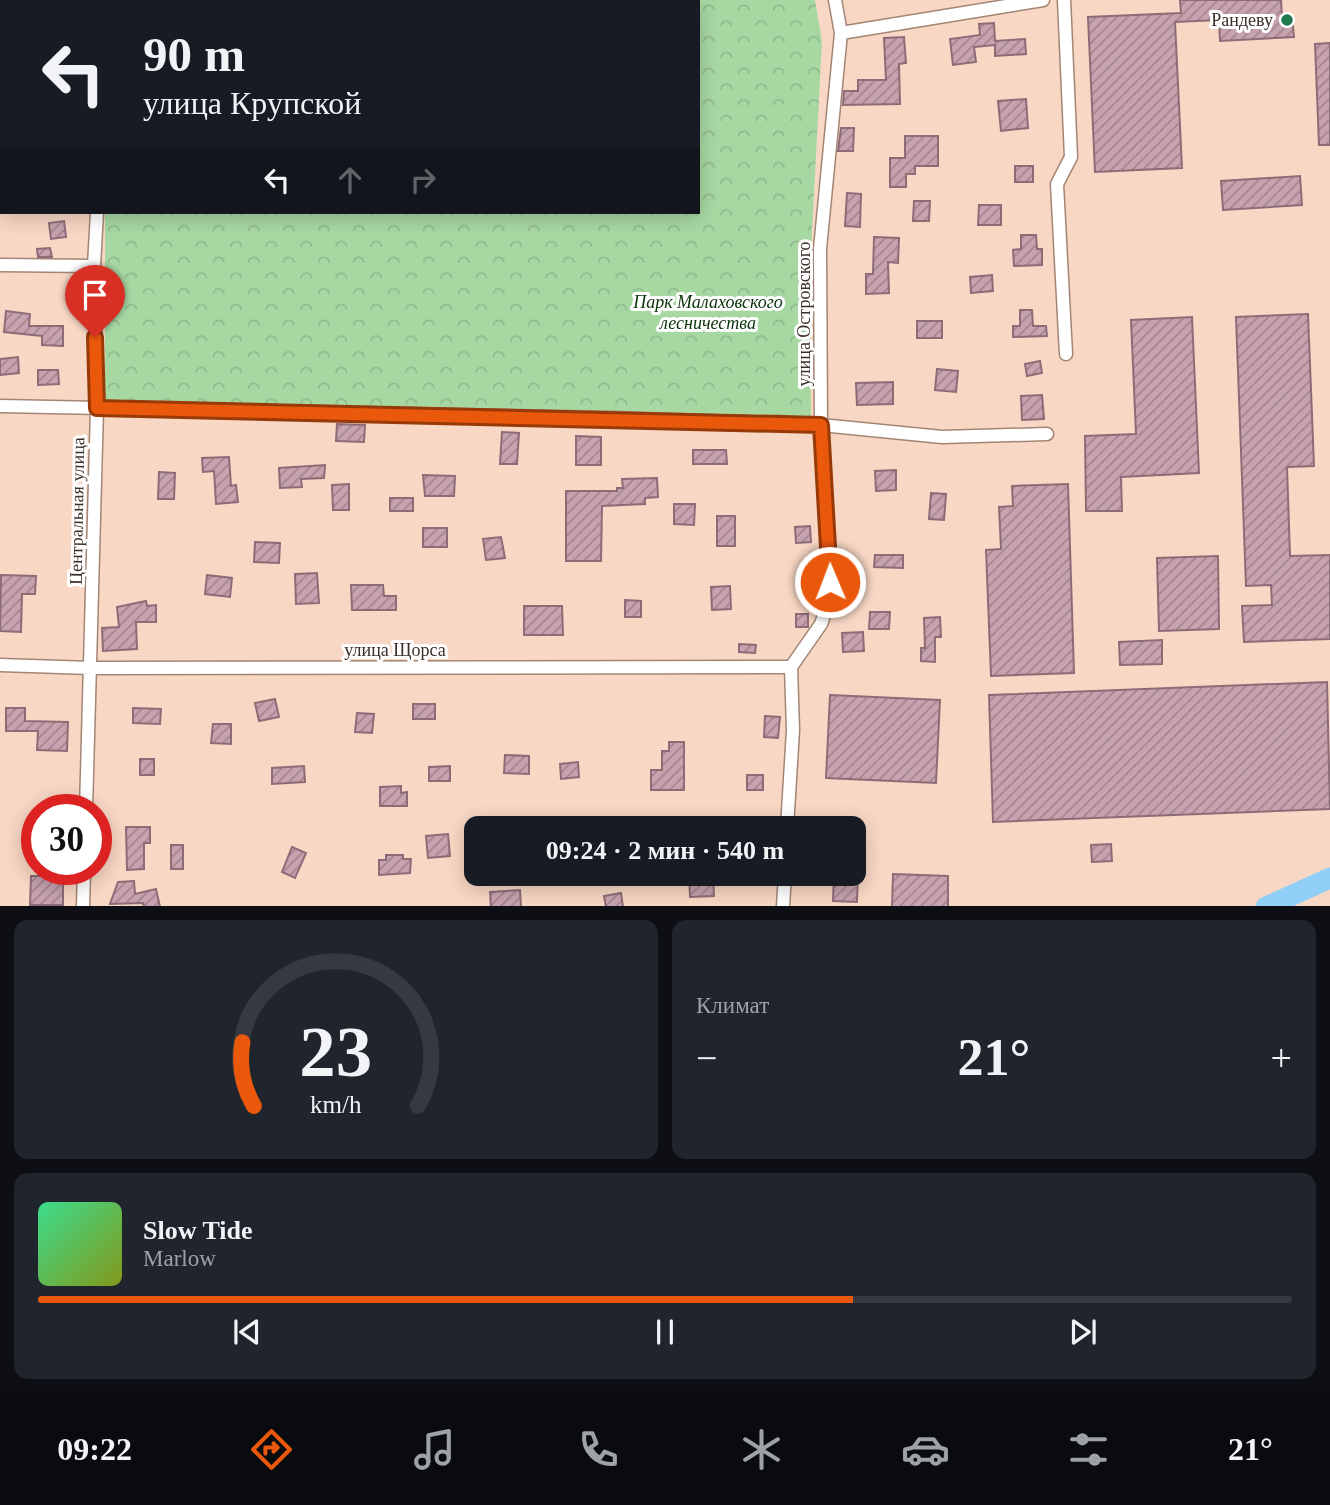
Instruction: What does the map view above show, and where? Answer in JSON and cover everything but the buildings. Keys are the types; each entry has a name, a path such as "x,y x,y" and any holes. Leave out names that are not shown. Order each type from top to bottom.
{"street":[{"name":"улица Островского","path":"791,667 821,624 829,600 830,564 821,425 820,250 841,33 835,0"},
{"path":"841,33 1043,0"},
{"path":"1064,0 1071,157 1057,184 1066,354"},
{"name":"Центральная улица","path":"87,794 97,408 94,266 97,214"},
{"path":"0,265 94,266"},
{"path":"0,407 821,425 942,437 1047,434"},
{"name":"улица Щорса","path":"0,665 91,668 791,667"},
{"path":"788,816 793,730 791,667"},
{"path":"83,906 84,885"},
{"path":"783,906 784,886"}],"green space":[{"name":"Парк Малаховского лесничества","path":"700,0 815,0 822,41 810,271 811,417 105,403 105,214 700,214"}],"waterway":[{"path":"1268,906 1330,878"}],"place":[{"name":"Рандеву","path":"1287,20"}],"route":[{"path":"95,337 97,408 613,418 821,425 830,582"}]}
